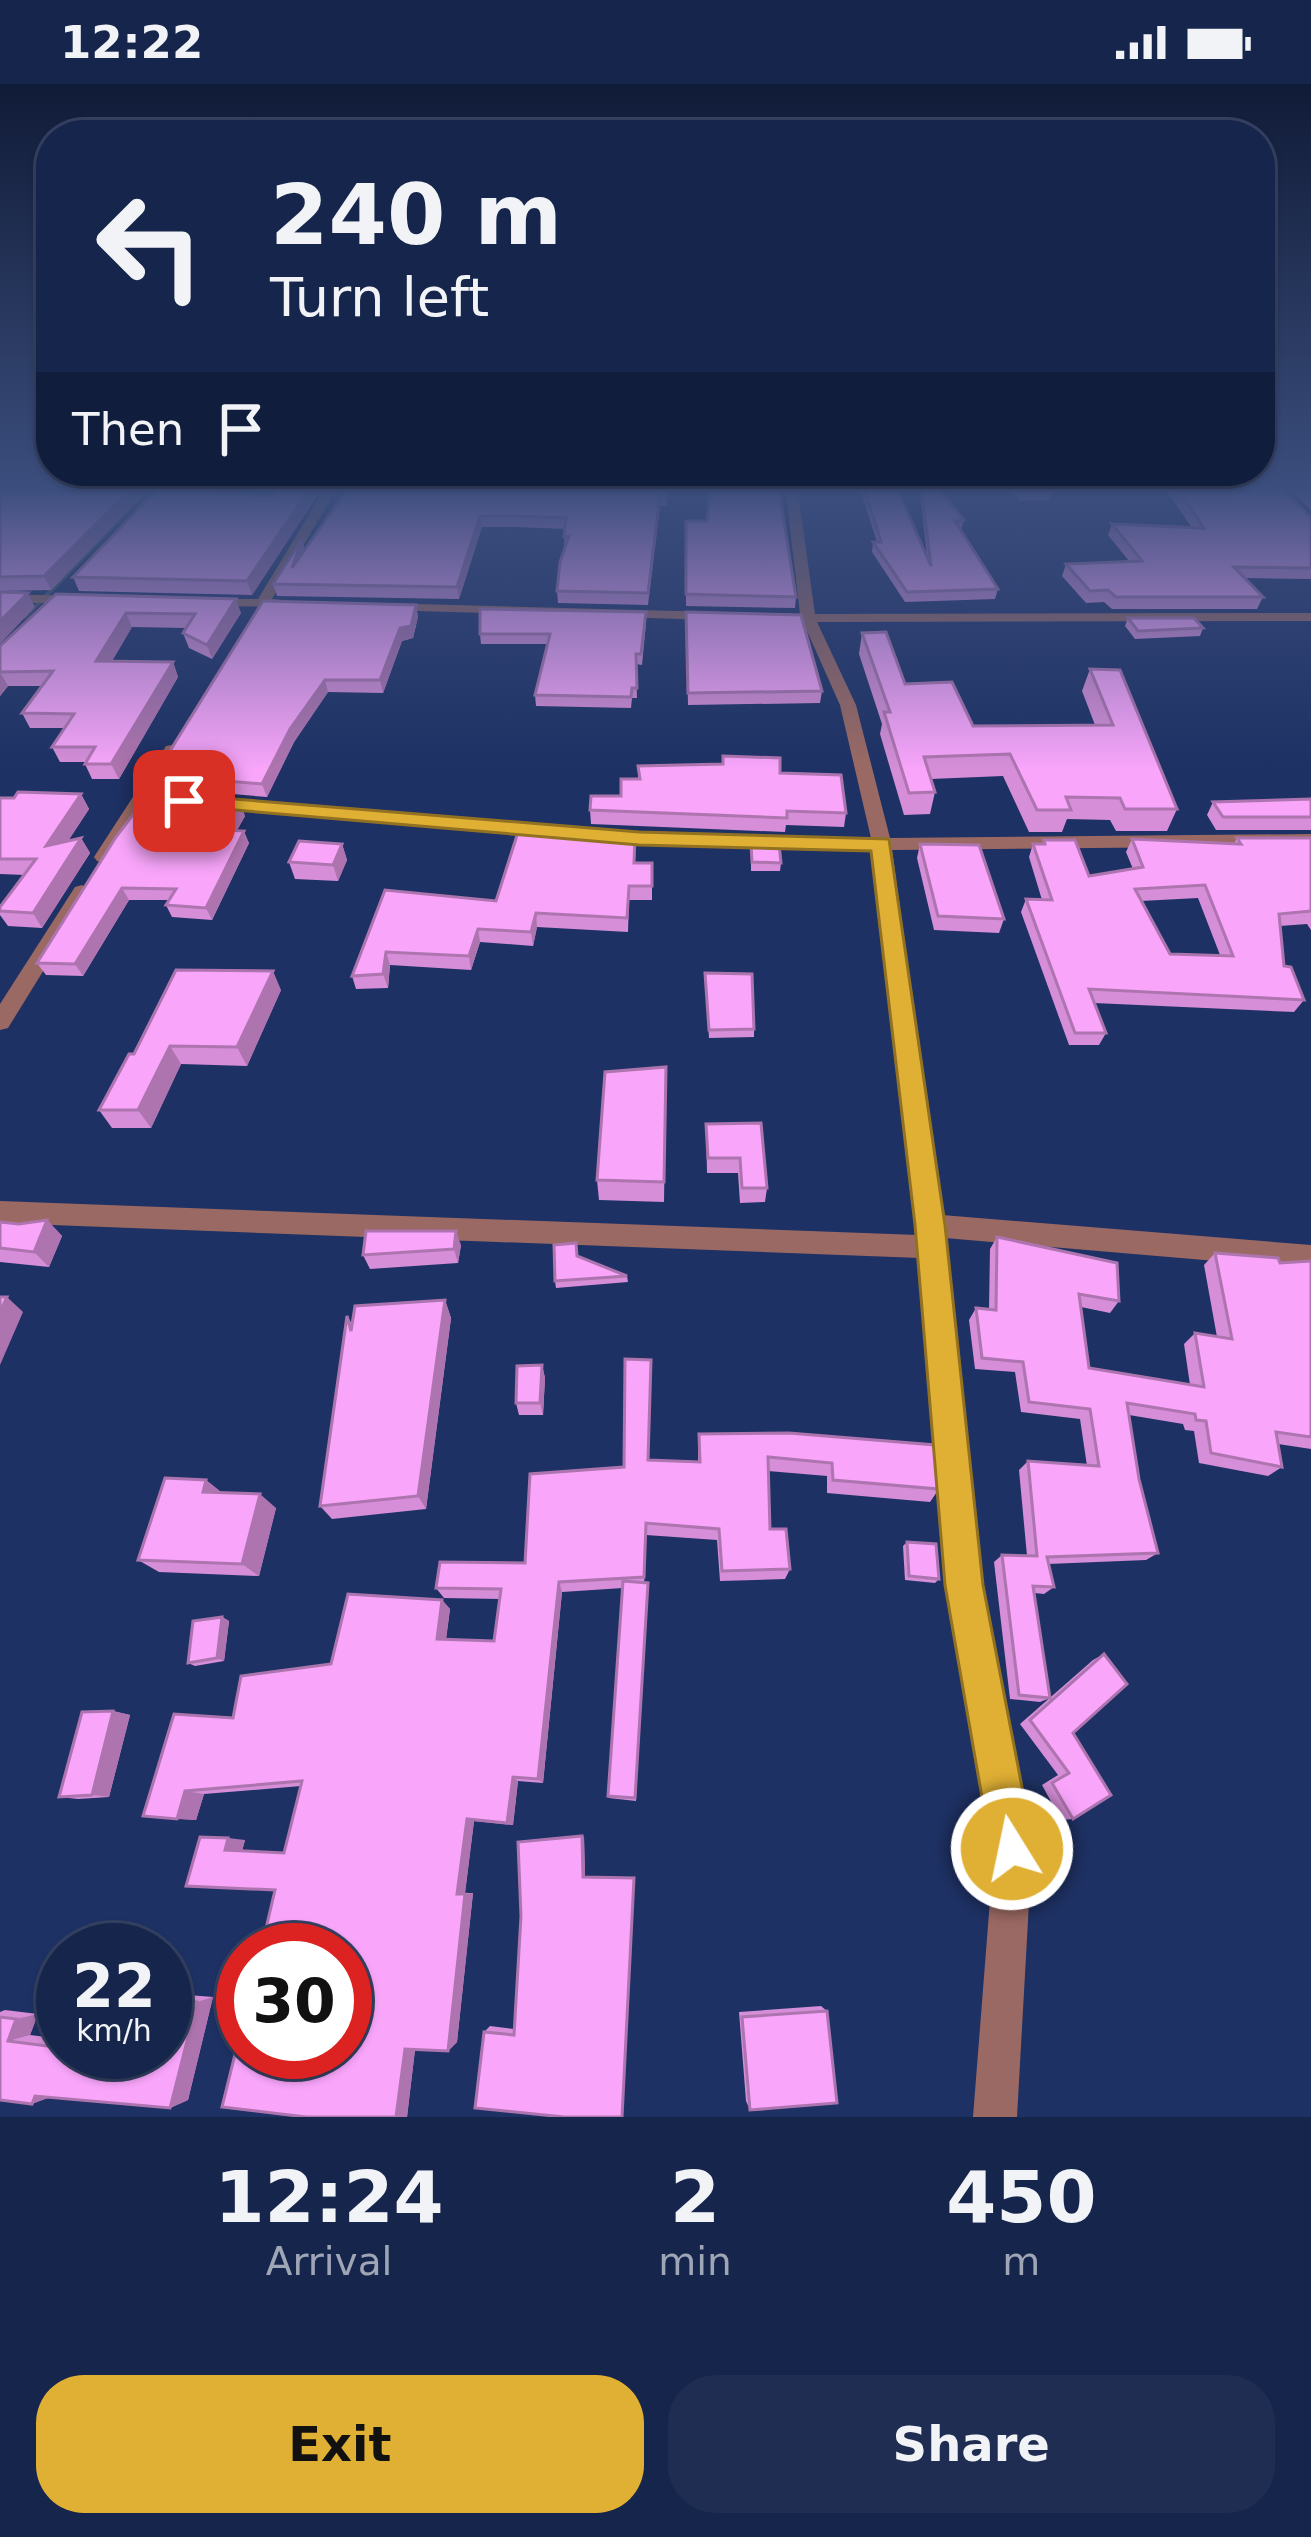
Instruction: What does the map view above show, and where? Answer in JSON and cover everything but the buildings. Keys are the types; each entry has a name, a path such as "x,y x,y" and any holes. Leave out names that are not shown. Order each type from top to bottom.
{"street":[{"path":"250,623 276,580"},
{"path":"795,580 797,618 848,705 881,844 930,1236 964,1585 1012,1849 994,2117"},
{"path":"43,615 73,584"},
{"path":"0,598 103,601"},
{"path":"194,602 298,604"},
{"path":"358,605 740,616"},
{"path":"797,618 1311,617"},
{"path":"0,1022 178,739"},
{"path":"142,797 165,799"},
{"path":"188,801 639,838 881,844 1303,840 1311,861"},
{"path":"0,1211 930,1236 1311,1257"}],"waterway":[{"path":"25,617 61,580"}],"route":[{"path":"184,801 639,838 881,844 930,1225 964,1585 1012,1849"}]}
